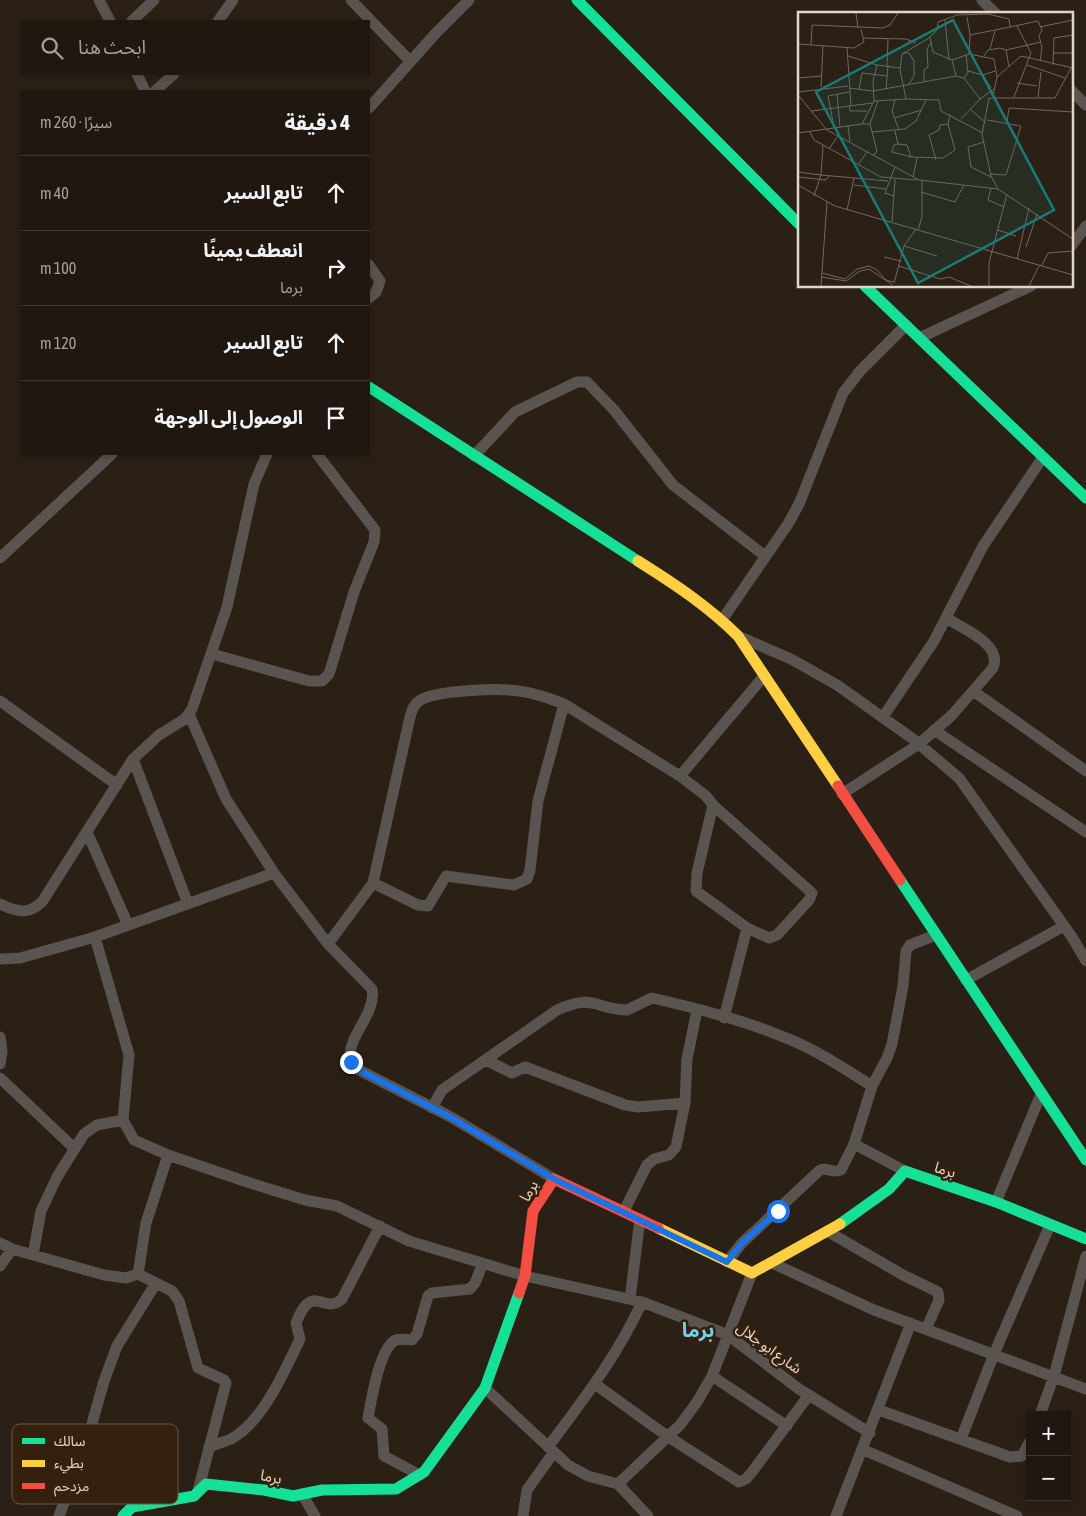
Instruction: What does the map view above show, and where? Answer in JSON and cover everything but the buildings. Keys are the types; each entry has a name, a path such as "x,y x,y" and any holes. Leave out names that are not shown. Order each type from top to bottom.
{"street":[{"path":"99,0 109,20"},
{"path":"133,20 154,0"},
{"path":"219,20 233,0"},
{"path":"351,0 410,61"},
{"path":"370,107 410,61 469,0"},
{"path":"577,0 798,223"},
{"path":"982,0 994,12"},
{"path":"137,75 144,90"},
{"path":"156,90 173,75"},
{"path":"1074,93 1086,105"},
{"path":"1074,242 1086,226"},
{"path":"370,266 380,281 376,292 370,297"},
{"path":"866,288 1086,498"},
{"path":"920,338 1027,288"},
{"path":"722,620 788,524 843,393 861,370 906,326"},
{"path":"474,456 515,412 577,382 587,382 614,410 673,485 765,556"},
{"path":"370,388 679,587 722,620 738,636 1086,1160"},
{"path":"0,558 111,455"},
{"path":"1,906 25,912 34,909 49,893 133,759 146,745 189,714 203,682 227,607 254,484 267,455"},
{"path":"212,654 309,681 322,681 329,674 354,592 374,542 375,530 318,455"},
{"path":"883,718 934,641 983,546 1043,457"},
{"path":"842,794 918,744 952,715 993,668 995,654 987,644 946,618"},
{"path":"738,636 791,659 830,680 918,744 960,778 1064,926 1086,961"},
{"path":"680,776 764,676"},
{"path":"973,690 1086,770"},
{"path":"328,944 373,883 410,717 417,702 424,698 463,691 518,691 544,696 564,704 680,776 706,796 713,805 812,892 809,900 777,935 769,938 747,928 696,891 697,874 713,805"},
{"path":"0,702 117,785"},
{"path":"373,883 418,905 428,906 446,876 514,885 527,879 530,870 538,801 564,704"},
{"path":"189,714 226,799 274,873 328,944 369,985 373,995 371,1006 349,1050 349,1060 359,1070 432,1108 554,1179"},
{"path":"934,730 1086,832"},
{"path":"133,759 188,904"},
{"path":"87,832 128,925"},
{"path":"0,959 20,958 95,936 274,873"},
{"path":"966,980 1064,926"},
{"path":"724,1018 747,928"},
{"path":"727,1262 742,1243 820,1170 841,1170 846,1166 872,1086 887,1058 892,1044 903,986 906,951 910,945 936,935"},
{"path":"33,1255 41,1211 57,1177 74,1148 91,1128 123,1120 129,1055 95,936"},
{"path":"432,1108 442,1090 557,1010 580,1001 591,1001 627,1010 652,998 697,1010 782,1036 824,1056 872,1086"},
{"path":"624,1211 647,1165 654,1159 669,1155 674,1150 685,1103 687,1059 697,1010"},
{"path":"0,1037 2,1052 0,1064"},
{"path":"486,1060 512,1073 525,1067 625,1105 638,1107 685,1103"},
{"path":"0,1078 74,1148"},
{"path":"996,1202 1041,1094"},
{"name":"شارع ابو جلال","path":"123,1120 134,1140 168,1155 305,1200 337,1206 409,1240 525,1276 642,1302 728,1335 808,1395 870,1434"},
{"path":"618,1484 680,1425 712,1376 752,1273 850,1218 889,1189 905,1171 854,1144"},
{"path":"138,1274 146,1223 168,1155"},
{"name":"برما","path":"905,1171 996,1202 1086,1239"},
{"name":"برما","path":"178,1499 189,1497 206,1484 287,1496 322,1490 373,1491 396,1489 420,1475 485,1388 525,1276 534,1211 554,1179 752,1273"},
{"path":"630,1299 640,1219"},
{"path":"961,1440 994,1354 1050,1225"},
{"path":"209,1447 231,1439 254,1419 276,1385 300,1339 296,1323 308,1301 312,1299 331,1304 342,1299 380,1226"},
{"path":"827,1232 903,1275 938,1292 939,1300 926,1329"},
{"path":"0,1243 12,1249 104,1276 126,1278 138,1274 172,1291 179,1301 198,1368 224,1380 226,1383 198,1492"},
{"path":"0,1266 12,1249"},
{"path":"1041,1411 1054,1376 1086,1256"},
{"path":"420,1475 387,1459 383,1453 382,1429 368,1418 374,1386 389,1346 396,1339 412,1340 417,1334 428,1296 432,1293 470,1289 475,1283 483,1263"},
{"path":"772,1263 874,1310 1086,1389"},
{"path":"92,1424 107,1371 118,1346 156,1283"},
{"path":"523,1516 527,1490 551,1449 626,1335 642,1302"},
{"path":"836,1516 864,1450 911,1323"},
{"path":"712,1376 787,1426"},
{"path":"595,1384 667,1436 730,1478 742,1482 787,1426 808,1395"},
{"path":"485,1388 551,1449 580,1472 618,1484 648,1516"},
{"path":"879,1410 1016,1458 1026,1450"},
{"path":"864,1450 1017,1516"},
{"path":"302,1494 315,1516"},
{"path":"59,1516 64,1504"},
{"name":"برما","path":"123,1516 132,1506 145,1504"}],"traffic: fast":[{"path":"577,0 798,223"},
{"path":"867,288 1086,498"},
{"path":"370,388 638,561"},
{"path":"900,880 1086,1160"},
{"path":"840,1224 889,1189 905,1171 996,1202 1086,1239"},
{"path":"178,1499 194,1496 206,1484 264,1490 293,1496 322,1490 396,1489 424,1472 485,1388 519,1293"},
{"path":"123,1516 132,1507 149,1504"}],"traffic: slow":[{"path":"638,561 677,586 727,625 738,636 838,786"},
{"path":"658,1228 752,1273 840,1224"}],"traffic: jam":[{"path":"838,786 900,880"},
{"path":"519,1293 525,1276 533,1211 554,1179 658,1228"}],"district":[{"name":"برما","path":"698,1330"}],"route":[{"path":"351,1062 359,1070 450,1117 554,1179 727,1262 742,1243 778,1211"}]}
